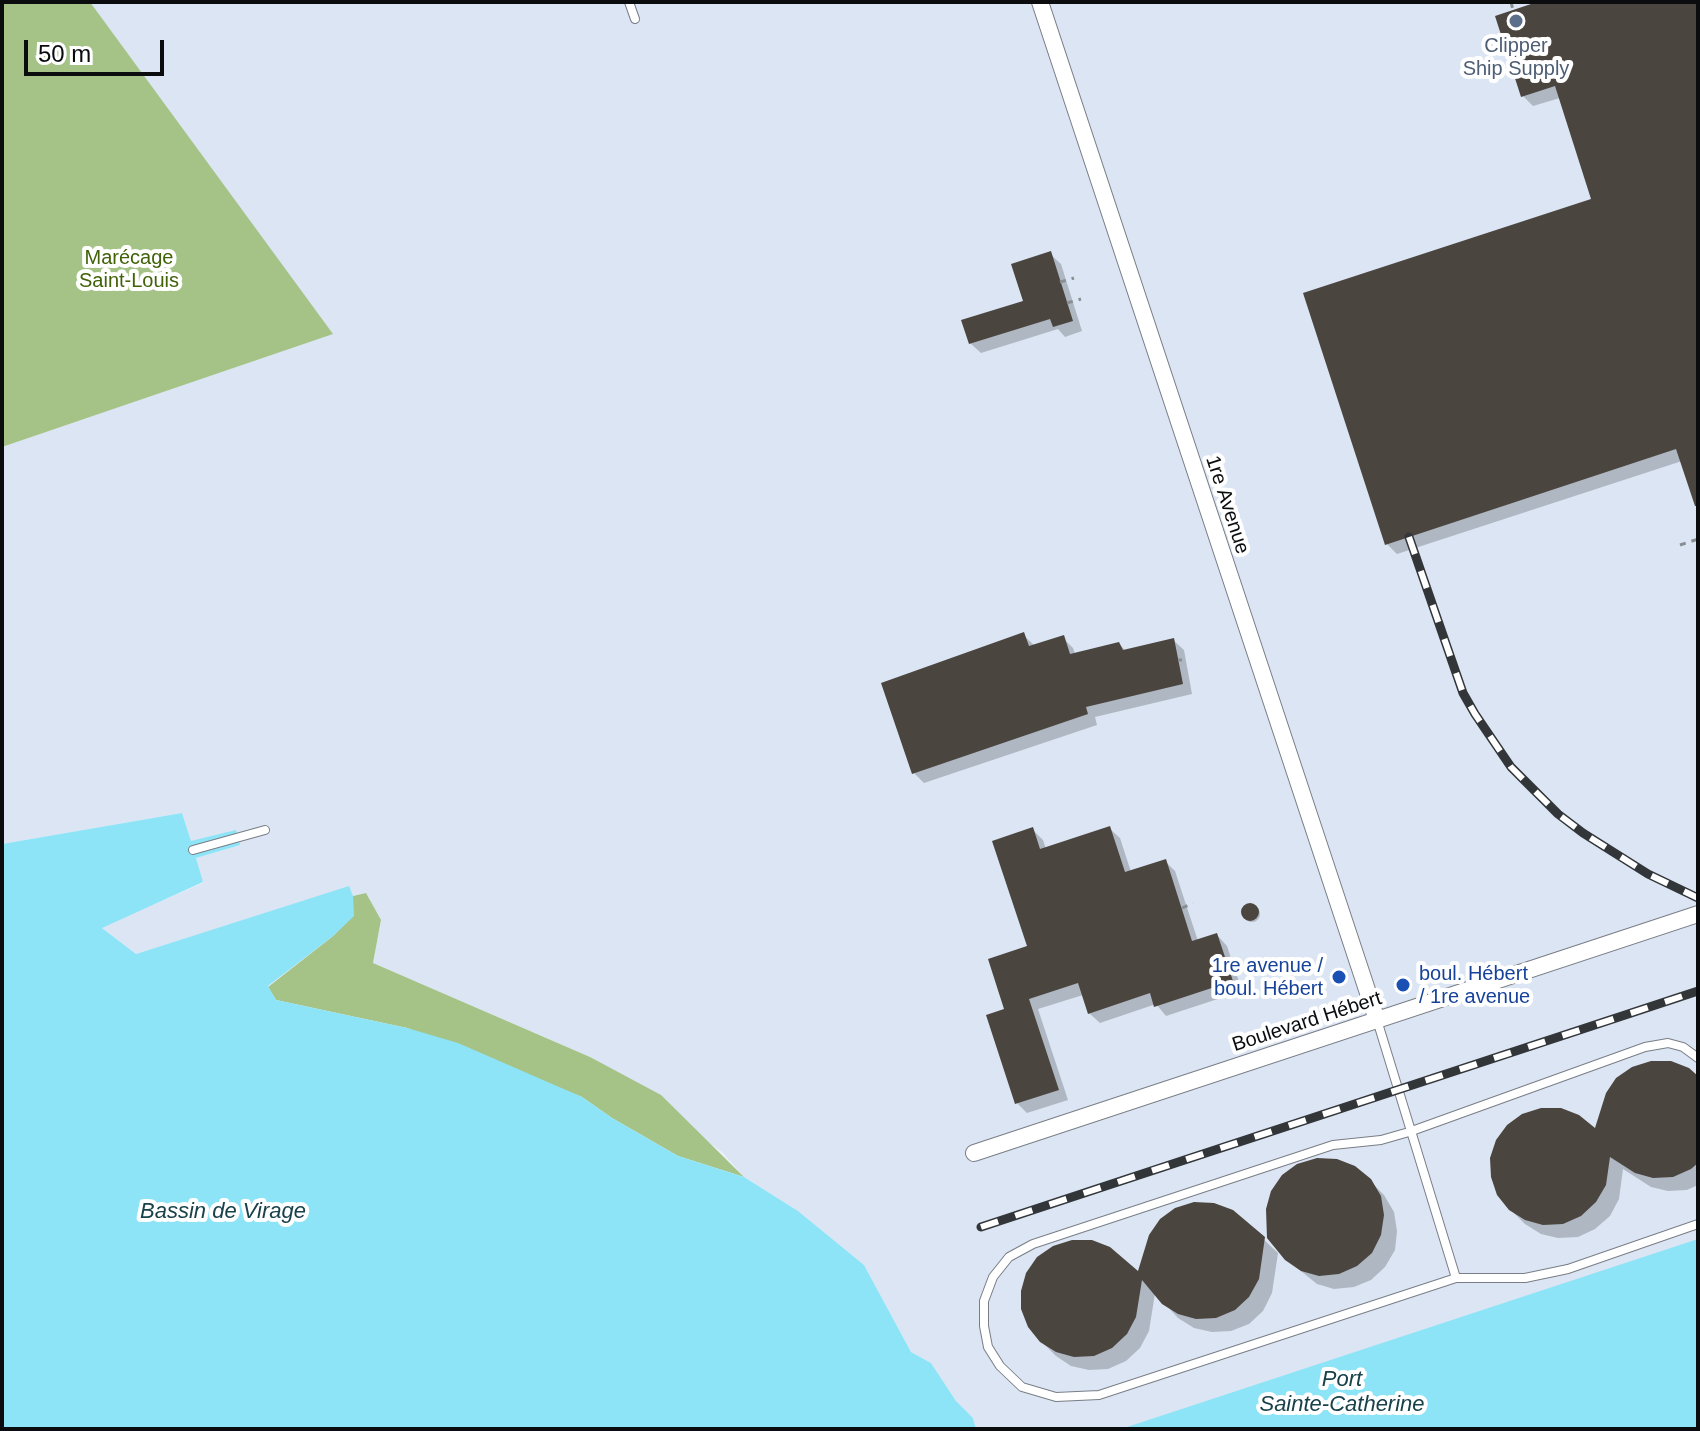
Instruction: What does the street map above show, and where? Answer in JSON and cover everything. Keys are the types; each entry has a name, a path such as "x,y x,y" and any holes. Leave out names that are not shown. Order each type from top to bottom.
{"street":[{"name":"1re Avenue","path":"1040,2 1377,1020"},
{"name":"Boulevard Hébert","path":"974,1153 1698,914"}],"lane":[{"path":"629,2 635,19"},
{"path":"193,850 265,830"},
{"path":"1377,1020 1456,1278"},
{"path":"1698,1058 1683,1047 1668,1043 1645,1047 1409,1132 1381,1140 1333,1145 1033,1244 1009,1257 993,1277 984,1301 984,1326 988,1347 1000,1366 1022,1387 1056,1397 1099,1395 1456,1278 1525,1278 1568,1269 1698,1224"}],"path":[{"path":"1511,2 1513,10"},
{"path":"1060,282 1074,278"},
{"path":"1067,303 1081,299"},
{"path":"1680,545 1698,539"},
{"path":"1182,908 1193,903"}],"shaded area":[{"path":"90,2 1698,2 1698,1242 1134,1429 976,1429 973,1418 956,1401 931,1363 911,1352 864,1265 798,1211 744,1177 722,1152 590,1057 373,963 381,921 366,893 353,896 348,887 136,954 101,927 203,883 196,858 240,845 191,841 182,813 2,844 2,447 332,334"}],"green space":[{"name":"Marécage Saint-Louis","path":"2,2 90,2 333,334 2,447"},
{"path":"366,893 381,920 373,963 590,1057 661,1095 744,1177 678,1156 582,1097 407,1028 276,1000 268,987 333,936 353,916 353,896"}],"water":[{"name":"Bassin de Virage","path":"182,813 191,841 236,830 240,845 196,858 203,882 102,928 136,954 349,886 354,916 268,986 276,1000 407,1028 458,1043 582,1097 678,1156 744,1177 798,1211 864,1265 911,1352 931,1363 956,1401 973,1418 976,1429 2,1429 2,844"},
{"name":"Port Sainte-Catherine","path":"1698,1239 1698,1429 1121,1429"}],"building":[{"path":"1537,2 1698,2 1698,506 1695,506 1676,449 1385,545 1303,293 1591,199 1555,86 1521,97 1495,16"},
{"path":"1051,251 1073,321 1053,327 1050,319 969,344 961,320 1023,301 1011,264"},
{"path":"1024,632 1029,646 1064,635 1070,654 1119,642 1123,650 1174,638 1183,684 1086,707 1088,714 912,774 881,683"},
{"path":"1110,826 1125,872 1166,859 1192,941 1217,933 1233,981 1154,1007 1150,993 1088,1014 1078,983 1029,999 1059,1090 1015,1104 986,1015 1004,1009 988,959 1027,946 992,841 1033,827 1040,849"},
{"path":"1250,903 1259,912 1250,921 1241,912"},
{"path":"1651,1061 1671,1061 1689,1068 1698,1076 1698,1163 1673,1177 1653,1178 1635,1173 1610,1157 1606,1185 1596,1202 1581,1216 1563,1224 1543,1225 1525,1220 1509,1210 1497,1195 1491,1177 1490,1158 1496,1140 1507,1125 1522,1114 1541,1108 1561,1108 1579,1115 1595,1128 1606,1093 1616,1078 1632,1067"},
{"path":"1317,1158 1337,1159 1355,1166 1371,1179 1381,1196 1384,1215 1381,1235 1372,1253 1357,1266 1339,1274 1319,1276 1301,1271 1285,1260 1267,1238 1266,1209 1271,1191 1282,1175 1297,1164"},
{"path":"1194,1202 1214,1203 1233,1210 1265,1237 1259,1279 1249,1297 1235,1310 1216,1318 1196,1319 1178,1314 1162,1304 1142,1280 1136,1317 1127,1334 1112,1348 1094,1356 1074,1357 1056,1352 1040,1342 1028,1327 1021,1309 1021,1291 1026,1273 1037,1257 1053,1246 1072,1240 1092,1240 1110,1247 1138,1271 1149,1235 1160,1219 1175,1208"}],"railway":[{"path":"1409,537 1463,693 1511,767 1558,814 1583,833 1648,874 1698,898"},
{"path":"981,1227 1698,991"}],"place":[{"name":"Clipper Ship Supply","path":"1516,21"},
{"name":"1re avenue / boul. Hébert","path":"1339,977"},
{"name":"boul. Hébert / 1re avenue","path":"1403,985"}]}
